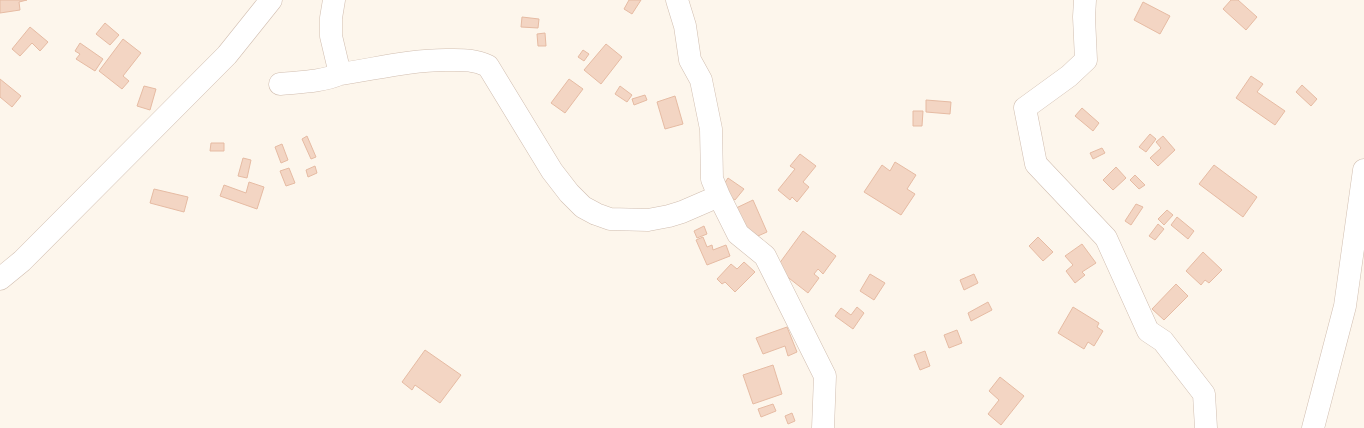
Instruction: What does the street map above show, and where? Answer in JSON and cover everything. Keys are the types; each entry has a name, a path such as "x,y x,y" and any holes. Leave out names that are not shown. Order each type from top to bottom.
{"street":[{"path":"0,279 22,261 227,55 271,0"},
{"path":"334,0 331,36 340,74"},
{"path":"677,0 684,26 690,60 701,80 711,129 712,179 738,234 765,256 824,376 823,428"},
{"path":"1085,0 1084,17 1086,60 1069,76 1025,108 1036,164 1106,238 1148,331 1163,341 1204,394 1206,428"},
{"path":"280,84 317,80 340,74 425,60 468,59 488,66 552,170 569,193 583,207 596,214 610,218 648,220 682,212 719,196"},
{"path":"1313,428 1346,306 1364,170"}],"building":[{"path":"0,0 27,0 19,2 20,10 0,13"},
{"path":"629,0 641,0 632,14 624,9"},
{"path":"1231,0 1238,0 1257,17 1246,30 1223,9"},
{"path":"1143,2 1170,16 1160,34 1134,20"},
{"path":"522,17 539,19 538,28 521,27"},
{"path":"105,23 119,35 110,45 96,34"},
{"path":"30,27 48,42 40,51 32,43 20,56 12,49"},
{"path":"545,33 546,46 538,46 537,34"},
{"path":"123,39 141,53 123,76 129,81 122,89 99,71"},
{"path":"80,43 103,59 95,71 76,59 80,54 75,51"},
{"path":"606,44 622,57 601,84 584,70"},
{"path":"583,50 589,54 584,61 578,57"},
{"path":"1251,76 1263,84 1257,92 1285,111 1275,125 1236,98"},
{"path":"0,79 21,96 12,107 0,97"},
{"path":"569,79 583,89 565,113 551,103"},
{"path":"1302,85 1317,99 1311,106 1296,92"},
{"path":"144,86 156,89 150,110 137,106"},
{"path":"620,86 632,95 627,102 615,94"},
{"path":"645,95 647,100 634,105 632,99"},
{"path":"675,96 683,124 665,129 657,102"},
{"path":"926,100 951,102 950,114 926,112"},
{"path":"1082,108 1099,123 1093,131 1075,116"},
{"path":"913,111 923,111 922,126 913,126"},
{"path":"1150,134 1156,139 1146,152 1139,147"},
{"path":"307,136 316,157 311,159 302,139"},
{"path":"1163,136 1175,150 1158,166 1150,158 1161,148 1156,142"},
{"path":"211,143 224,143 224,151 210,151"},
{"path":"282,144 288,160 281,163 275,147"},
{"path":"1102,148 1105,153 1093,159 1090,153"},
{"path":"800,154 816,166 803,182 809,187 797,202 792,197 790,200 778,190 795,169 790,166"},
{"path":"243,158 251,160 247,178 238,176"},
{"path":"895,162 916,175 907,189 915,194 901,215 864,192 882,165 890,171"},
{"path":"1214,165 1257,197 1243,217 1199,184"},
{"path":"315,166 317,173 308,177 306,170"},
{"path":"1116,167 1126,178 1113,190 1103,180"},
{"path":"289,168 295,183 286,186 280,171"},
{"path":"1135,175 1145,185 1139,189 1130,180"},
{"path":"728,178 744,189 735,200 720,190"},
{"path":"249,182 264,187 257,209 220,196 224,185 246,193"},
{"path":"154,189 188,197 184,212 150,203"},
{"path":"753,200 767,232 751,239 734,209"},
{"path":"1136,204 1143,207 1131,225 1125,221"},
{"path":"1167,210 1173,215 1164,225 1158,219"},
{"path":"1177,217 1194,231 1188,239 1171,225"},
{"path":"1158,224 1164,229 1155,240 1149,236"},
{"path":"704,226 707,234 697,238 694,231"},
{"path":"803,231 836,256 823,274 818,269 814,274 819,278 808,293 776,268"},
{"path":"703,237 707,247 712,245 713,250 726,245 730,256 707,265 696,240"},
{"path":"1038,237 1053,252 1043,261 1029,246"},
{"path":"1082,244 1096,263 1082,272 1085,275 1075,283 1066,271 1073,265 1065,256"},
{"path":"1203,252 1222,270 1209,283 1205,280 1201,285 1186,271"},
{"path":"744,262 755,272 735,292 725,282 722,284 717,279 731,264 737,269"},
{"path":"870,274 885,283 874,300 860,291"},
{"path":"974,274 978,283 964,290 960,280"},
{"path":"1176,284 1188,296 1164,320 1152,309"},
{"path":"988,302 992,310 971,321 968,313"},
{"path":"857,307 864,313 853,329 835,316 841,308 851,315"},
{"path":"1073,307 1099,323 1097,327 1103,331 1094,346 1088,342 1084,349 1058,333"},
{"path":"787,327 797,352 788,356 785,346 763,354 756,338"},
{"path":"957,330 962,343 949,348 944,335"},
{"path":"425,350 461,375 440,403 415,385 412,390 402,382"},
{"path":"925,351 930,366 920,370 914,355"},
{"path":"773,365 782,394 753,404 743,375"},
{"path":"1000,377 1024,396 1001,425 988,414 999,400 989,391"},
{"path":"773,404 776,411 761,417 758,409"},
{"path":"792,413 795,421 788,424 785,416"}]}
